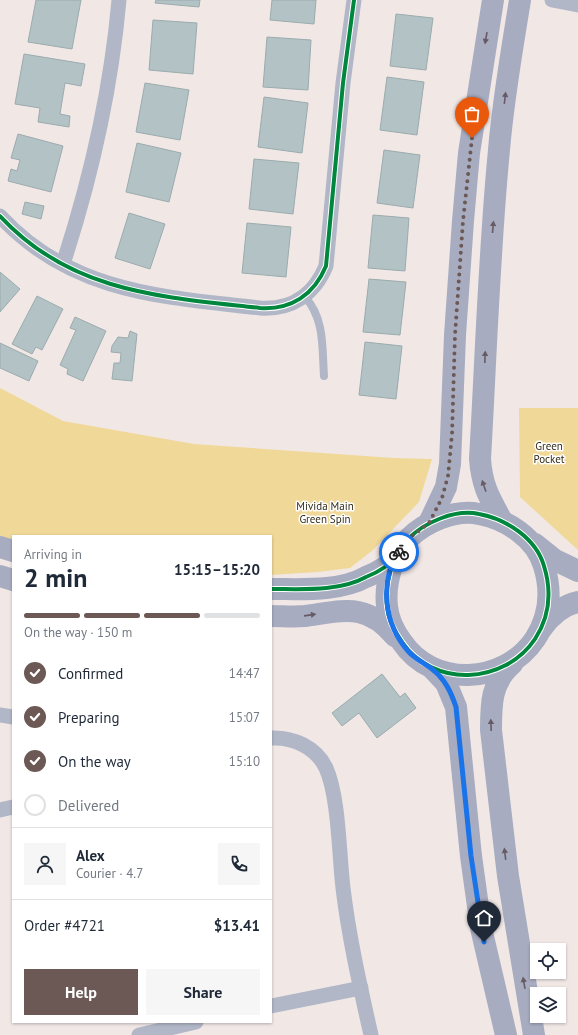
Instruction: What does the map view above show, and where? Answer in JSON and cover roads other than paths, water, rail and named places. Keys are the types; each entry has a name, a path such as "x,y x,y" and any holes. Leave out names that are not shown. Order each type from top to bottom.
{"street":[{"path":"63,264 87,185 99,133 109,82 120,0"},
{"path":"0,216 27,240 63,264 112,285 166,297 272,309 289,305 305,297 322,278 326,266 338,130 354,0"},
{"path":"429,523 446,487 450,464 455,335 463,221 470,146 493,0"},
{"path":"502,521 485,491 480,459 487,304 499,150 507,78 520,0"},
{"path":"552,0 578,5"},
{"path":"408,651 394,630 387,607 387,582 394,559 408,539 429,523 452,515 478,513 502,521 550,556 578,571"},
{"path":"523,535 543,562 548,579 550,596 542,629"},
{"path":"0,546 12,551"},
{"path":"272,589 306,588 351,583 366,578 394,559"},
{"path":"0,576 12,580"},
{"path":"534,1035 507,869 493,754 491,706 494,688 499,678 527,651 547,621 564,607 578,602"},
{"path":"272,616 302,616 350,610 364,612 376,617 385,624 408,651 432,668 446,683 456,707 471,856 481,928 506,1035"},
{"path":"432,668 456,676 482,675 507,666 527,651"},
{"path":"0,716 12,717"},
{"path":"274,738 296,741 309,748 318,755 328,775 334,801 348,927 370,1035"},
{"path":"0,810 12,807"},
{"path":"272,1006 361,988"},
{"path":"139,1035 192,1023"}],"lane":[{"path":"305,297 315,310 320,325 324,376"}],"park label":[{"name":"Green Pocket","path":"549,452"},
{"name":"Mivida Main Green Spin","path":"325,512"}]}
